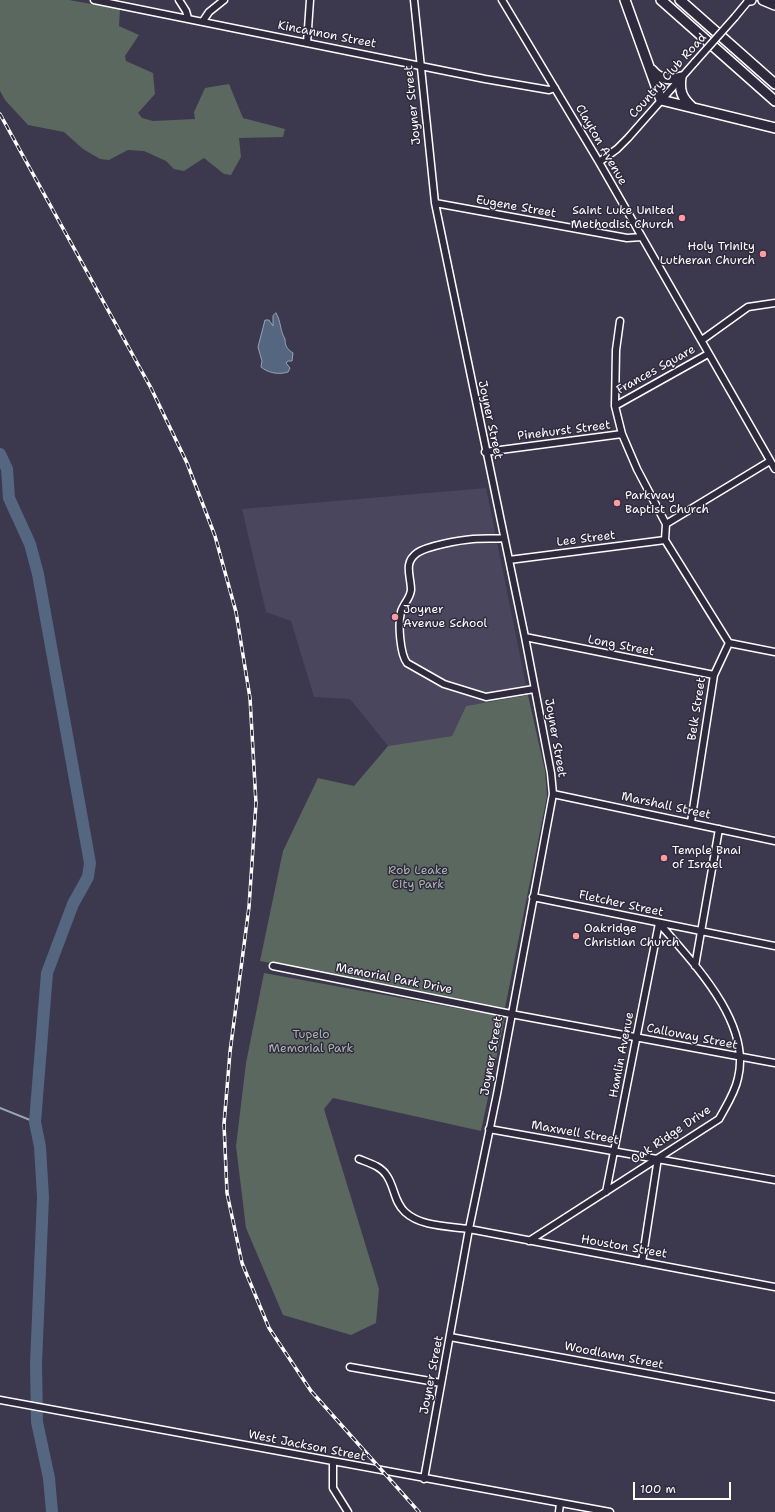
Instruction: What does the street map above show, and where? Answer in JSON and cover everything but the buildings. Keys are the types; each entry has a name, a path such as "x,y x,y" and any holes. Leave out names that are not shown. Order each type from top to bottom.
{"highway":[{"path":"625,0 661,100 775,128"},
{"path":"661,0 775,101"},
{"path":"680,0 775,84"},
{"path":"764,0 775,5"},
{"path":"649,67 656,75 664,79 681,77 680,88 682,96 692,107"}],"street":[{"name":"Kincannon Street","path":"94,0 549,90 555,88"},
{"path":"179,0 186,11 188,18"},
{"path":"203,21 209,12 224,0"},
{"path":"307,43 310,0"},
{"name":"Joyner Street","path":"414,0 435,203 485,452 525,637 551,773 553,794 469,1229 424,1479"},
{"name":"Clayton Avenue","path":"502,0 599,162 775,469"},
{"name":"Country Club Road","path":"599,162 617,149 750,0"},
{"name":"Eugene Street","path":"435,203 627,238 642,237"},
{"path":"702,340 748,307 775,303"},
{"name":"Frances Square","path":"620,321 616,350 615,406 622,434 637,469 666,524"},
{"name":"Frances Square","path":"615,406 708,354"},
{"name":"Pinehurst Street","path":"485,452 622,434"},
{"path":"770,461 666,524 665,540 729,643 775,652"},
{"path":"504,538 472,539 424,549 416,553 410,559 408,566 411,590 409,598 401,612 399,622 403,658 407,663 444,684 486,697 534,689"},
{"name":"Lee Street","path":"508,560 665,540"},
{"name":"Long Street","path":"525,637 714,675"},
{"name":"Belk Street","path":"691,822 714,675 729,643"},
{"name":"Marshall Street","path":"553,794 775,841"},
{"path":"695,966 719,829"},
{"name":"Fletcher Street","path":"533,897 775,946"},
{"name":"Oak Ridge Drive","path":"528,1241 719,1119 731,1097 738,1078 741,1057 736,1033 725,1009 695,966 659,923"},
{"name":"Hamlin Avenue","path":"606,1192 659,923"},
{"name":"Memorial Park Drive","path":"273,966 511,1014"},
{"name":"Calloway Street","path":"511,1014 775,1063"},
{"name":"Maxwell Street","path":"489,1129 775,1180"},
{"path":"642,1262 658,1158"},
{"name":"Houston Street","path":"359,1159 378,1167 388,1177 394,1198 405,1212 425,1223 469,1229 775,1287"},
{"name":"Woodlawn Street","path":"450,1337 775,1397"},
{"path":"350,1367 441,1383"},
{"name":"West Jackson Street","path":"0,1400 610,1512"},
{"path":"333,1462 333,1488 348,1512"},
{"path":"560,1503 560,1512"}],"shaded area":[{"name":"Joyner Avenue School","path":"486,488 528,695 466,706 452,736 388,746 350,699 314,697 291,621 266,612 242,509"}],"green space":[{"path":"0,0 69,0 120,9 119,26 139,35 125,56 126,61 153,73 155,94 138,113 142,118 153,121 195,119 194,112 205,88 229,84 243,118 285,129 283,137 239,138 241,157 231,175 224,174 204,158 184,171 174,169 166,161 144,151 128,150 109,160 100,159 83,149 64,132 28,125 5,100 0,91"},
{"name":"Rob Leake City Park","path":"528,695 545,771 547,796 505,1008 260,961 283,851 318,778 354,786 388,746 452,736 466,706"},
{"name":"Tupelo Memorial Park","path":"264,973 505,1017 481,1131 333,1098 324,1109 379,1289 376,1323 351,1335 283,1315 246,1228 236,1146 246,1063"}],"water":[{"path":"276,313 286,345 293,353 292,361 288,361 286,363 290,368 288,372 281,373 270,372 261,367 262,361 258,347 265,320 269,320 273,326 273,316"}],"waterway":[{"path":"0,454 7,469 9,498 30,544 38,574 90,863 88,877 73,904 47,973 35,1122 40,1147 43,1197 36,1364 37,1422 49,1478 52,1512"},
{"path":"0,1108 35,1122"}],"railway":[{"path":"0,114 151,388 187,463 215,536 236,612 250,698 256,803 249,907 230,1052 224,1124 227,1193 242,1263 269,1328 311,1391 419,1512"}],"place":[{"name":"Saint Luke United Methodist Church","path":"682,218"},
{"name":"Holy Trinity Lutheran Church","path":"763,254"},
{"name":"Parkway Baptist Church","path":"617,503"},
{"name":"Joyner Avenue School","path":"395,617"},
{"name":"Temple Bnai of Israel","path":"664,858"},
{"name":"Oakridge Christian Church","path":"576,936"}]}
